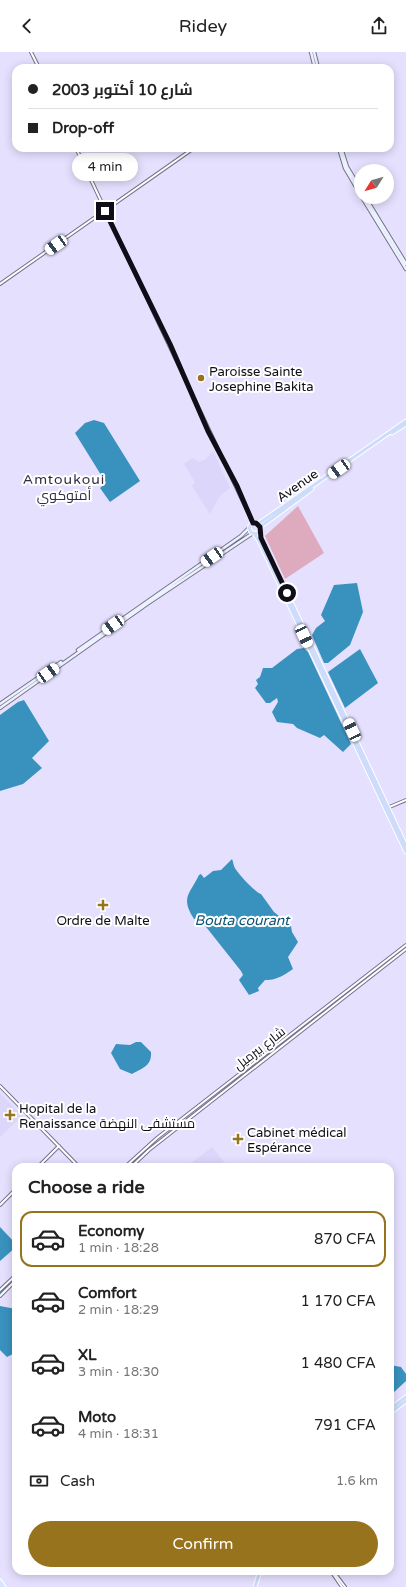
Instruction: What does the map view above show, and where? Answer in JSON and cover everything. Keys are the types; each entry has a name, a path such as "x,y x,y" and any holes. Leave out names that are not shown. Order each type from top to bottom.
{"highway":[{"name":"Avenue","path":"259,527 406,421"},
{"path":"254,533 259,527 406,424"},
{"path":"406,846 387,809 259,541 250,527 253,523 259,527 266,549 387,809 406,852"},
{"path":"394,1405 406,1397"},
{"path":"394,1409 406,1401"},
{"path":"256,1587 260,1575"}],"main road":[{"path":"311,52 316,64"},
{"path":"314,52 316,64"},
{"path":"341,152 347,167 354,178"},
{"path":"341,152 345,168 354,182"},
{"path":"368,204 406,268"},
{"path":"375,216 406,264"},
{"path":"0,704 226,547 246,532 250,527"},
{"path":"0,708 148,604 254,533"},
{"path":"0,1581 2,1586"}],"street":[{"path":"31,52 37,64"},
{"path":"78,152 170,344 208,431 237,486 253,523"},
{"path":"0,284 188,152"},
{"path":"387,809 406,800"},
{"name":"شارع بيرميل","path":"129,1163 157,1138 406,945"},
{"name":"شارع بيرميل","path":"134,1163 149,1150 406,949"},
{"path":"0,1086 75,1163"},
{"path":"42,1163 59,1146"},
{"path":"0,1205 12,1193"},
{"path":"0,1290 12,1279"},
{"path":"0,1296 12,1284"},
{"path":"335,1575 344,1587"}],"shaded area":[{"path":"213,451 230,488 219,497 210,514 192,486 195,482 184,464 192,458 199,462 206,459"},
{"path":"298,506 324,553 285,579 265,536"},
{"name":"Hopital de la Renaissance مستشفى النهضة","path":"0,1093 22,1116 0,1137"},
{"path":"212,1147 225,1163 191,1163"}],"water":[{"path":"94,420 104,423 140,481 110,502 100,488 106,483 75,433 85,423"},
{"path":"357,583 363,612 350,645 328,663 324,663 312,635 316,628 325,621 321,615 334,585"},
{"path":"304,648 308,652 351,744 343,752 324,735 320,738 297,728 293,724 277,722 272,712 278,702 277,698 270,703 266,703 255,688 258,684 256,680 260,677 263,668 272,668 297,649"},
{"path":"360,649 378,683 345,708 328,672"},
{"path":"24,700 49,741 32,758 42,768 23,784 0,791 0,715 18,702"},
{"name":"Bouta courant","path":"232,859 235,869 242,877 261,894 274,912 291,926 292,932 298,942 288,957 293,969 272,980 265,980 258,988 259,991 249,995 239,980 243,975 241,971 199,918 194,919 190,912 187,900 199,875 201,874 204,878 213,871 221,870"},
{"path":"136,1042 141,1042 151,1052 151,1057 146,1066 132,1074 120,1069 111,1053 116,1044 130,1045"},
{"path":"0,1227 12,1240 12,1250 0,1261"},
{"path":"0,1306 12,1308 12,1354 7,1357 0,1350"},
{"path":"394,1366 401,1367 406,1374 406,1381 394,1392"}],"waterway":[{"path":"132,1163 144,1152 406,947"},
{"path":"0,1293 12,1281"}],"place":[{"name":"Paroisse Sainte Josephine Bakita","path":"201,378"},
{"name":"Ordre de Malte","path":"103,905"},
{"name":"Hopital de la Renaissance مستشفى النهضة","path":"10,1115"},
{"name":"Cabinet médical Espérance","path":"238,1139"}],"district":[{"name":"Amtoukoui أمتوكوي","path":"64,488"}],"route":[{"path":"105,211 170,344 208,431 237,486 253,523 256,523 260,527 261,538 287,593"}]}
